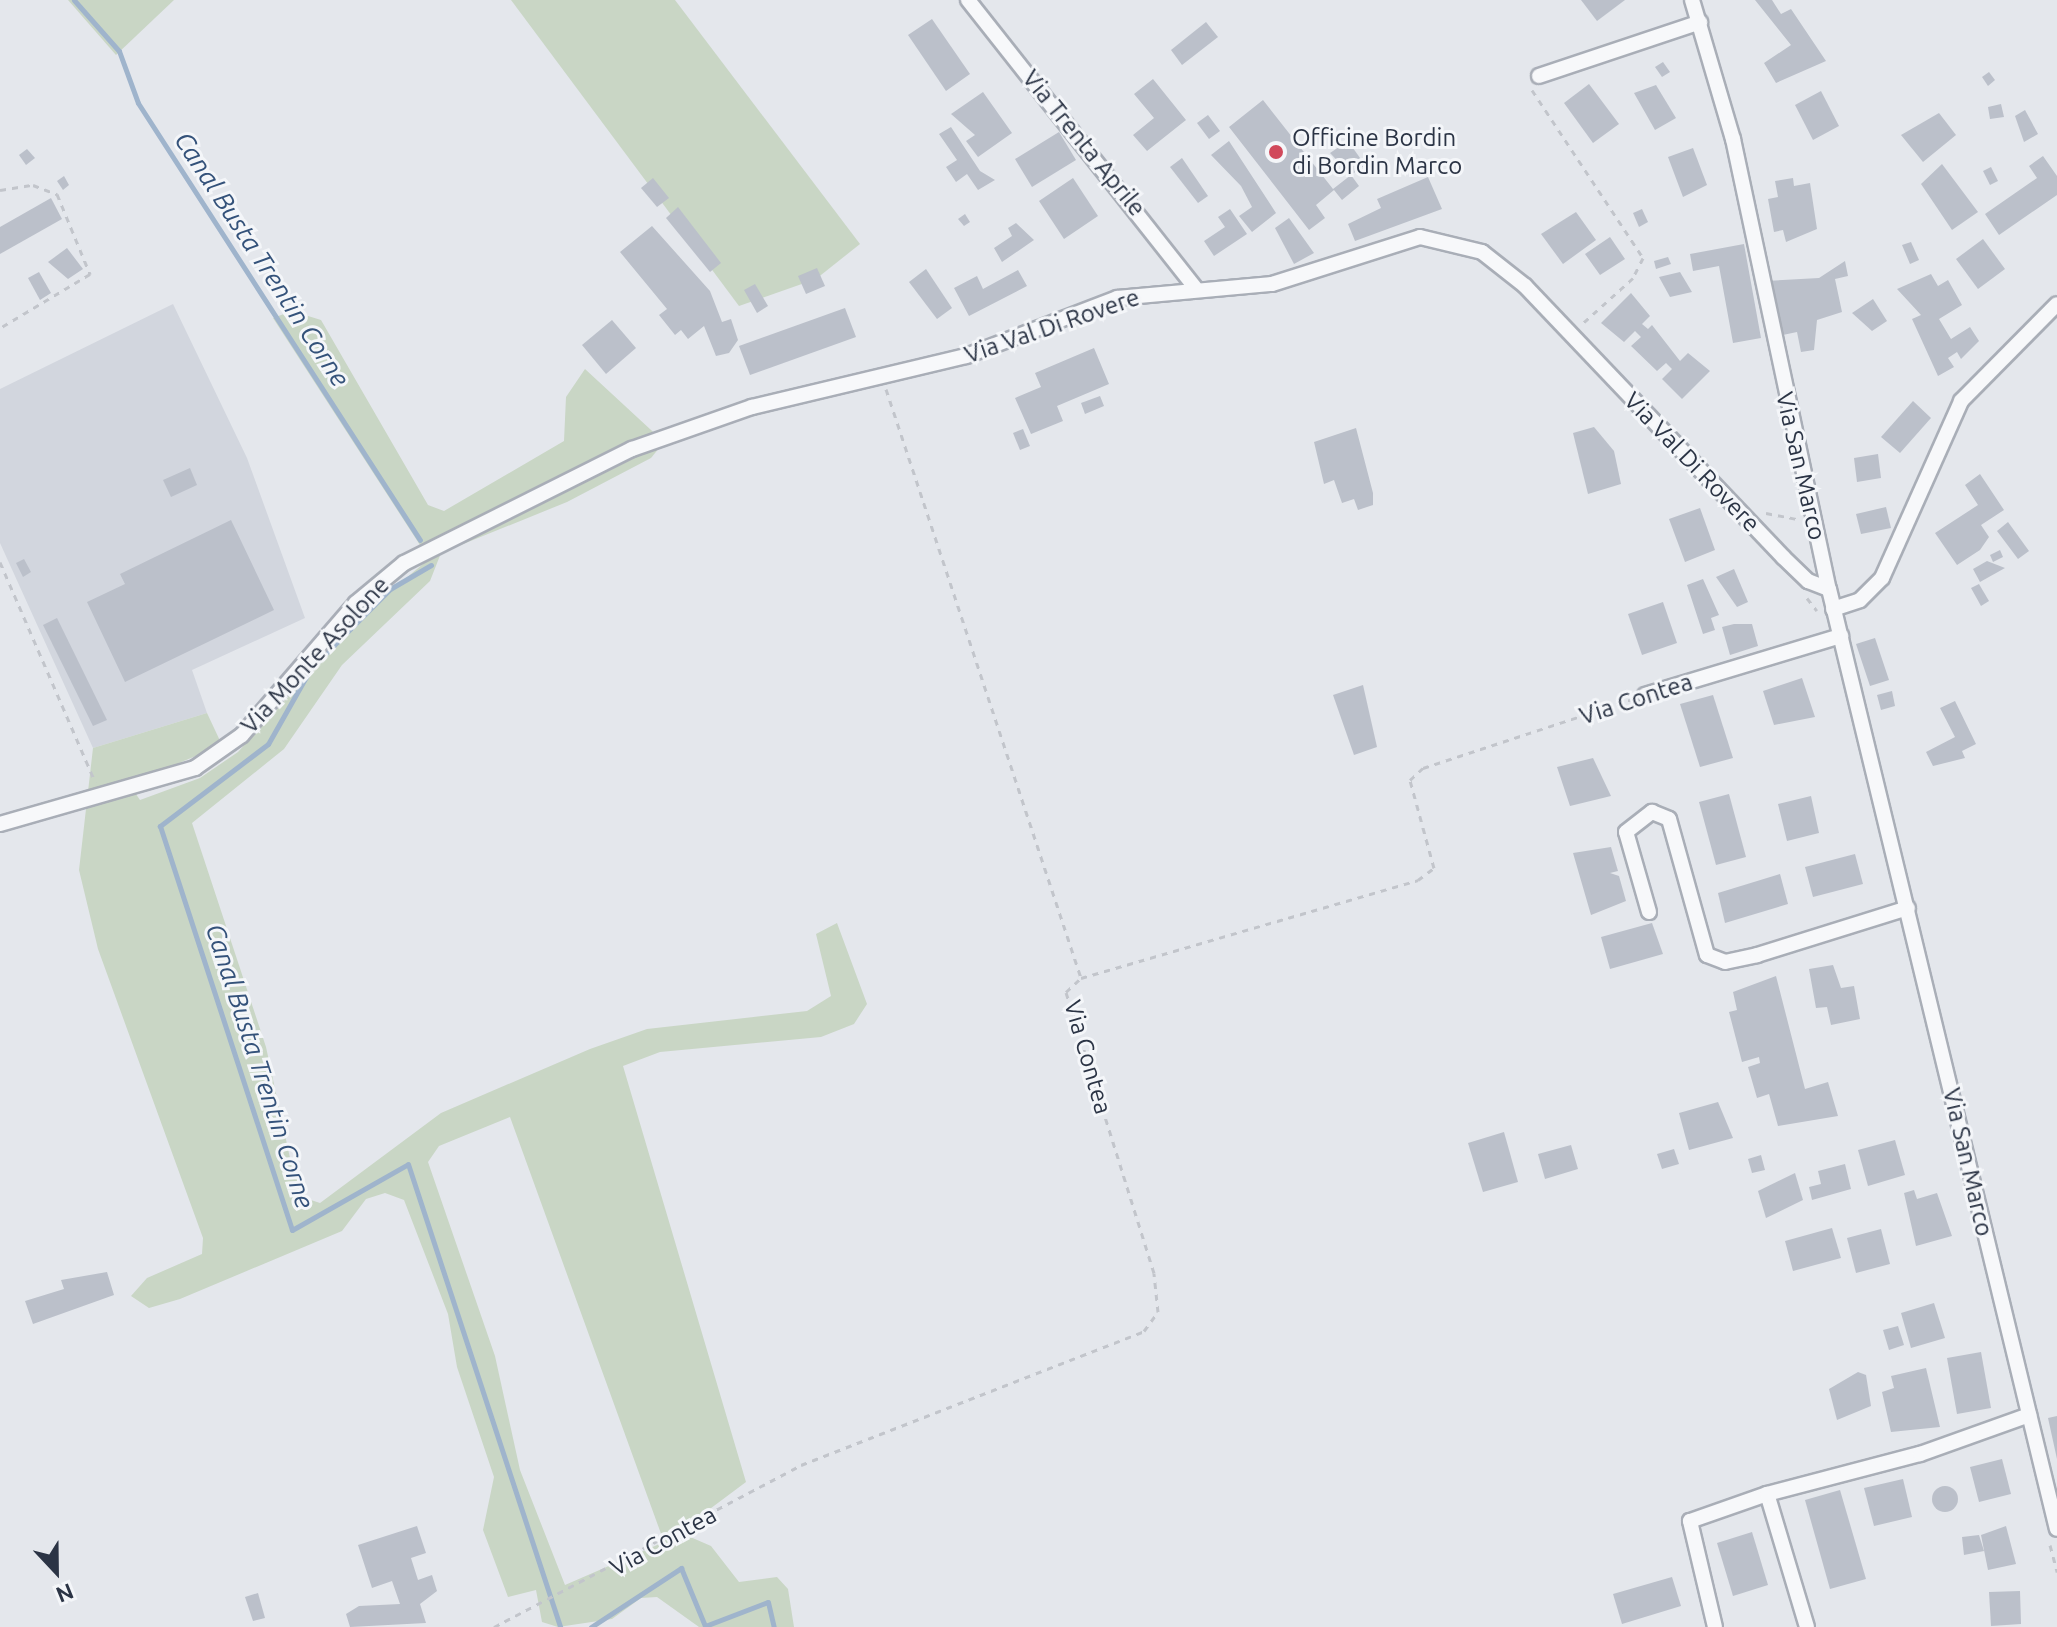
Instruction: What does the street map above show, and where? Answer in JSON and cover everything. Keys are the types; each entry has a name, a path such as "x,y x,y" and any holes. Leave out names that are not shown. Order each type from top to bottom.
{"street":[{"name":"Via Trenta Aprile","path":"968,0 1195,287"},
{"name":"Via San Marco","path":"1692,0 1733,139 1829,589 1835,637 1908,908 2029,1415 2053,1535"},
{"path":"1534,81 1700,22"},
{"name":"Via Val Di Rovere","path":"404,563 632,449 752,407 966,356 1117,298 1195,287 1272,284 1420,237 1482,252 1525,286 1808,581 1829,589"},
{"path":"1833,609 1860,600 1882,578 1961,401 2057,304"},
{"name":"Via Monte Asolone","path":"0,824 101,800 172,778 218,754 262,715 356,603 404,563"},
{"name":"Via Contea","path":"1645,695 1835,637"},
{"path":"1649,912 1626,832 1652,812 1669,819 1707,955 1725,962 1908,908"},
{"path":"1715,1627 1690,1521 1767,1494 1920,1454 2029,1415"},
{"path":"1767,1494 1807,1627"}],"path":[{"path":"1534,81 1643,258 1633,278 1582,323 1593,334"},
{"path":"0,190 33,185 57,194 90,274 0,328"},
{"path":"882,377 1081,978"},
{"path":"1758,508 1766,513 1812,517"},
{"path":"1763,536 1766,513"},
{"path":"0,562 101,800"},
{"path":"1799,589 1835,637"},
{"name":"Via Contea","path":"494,1627 536,1611 801,1465 1144,1331 1158,1312 1154,1273 1066,992 1081,978 1418,880 1434,868 1410,780 1423,768 1645,695"},
{"path":"2053,1535 2057,1572"}],"shaded area":[{"path":"173,304 247,458 305,618 192,670 207,713 93,748 0,543 0,389"}],"green space":[{"path":"68,0 174,0 116,55"},
{"path":"511,0 675,0 860,244 816,279 739,306"},
{"path":"292,311 321,320 428,505 444,511 564,441 566,397 585,369 664,442 651,458 567,502 441,553 430,581 342,665 284,749 192,823 266,1047 290,1158 308,1199 320,1203 441,1113 590,1049 647,1029 807,1011 831,996 816,934 837,923 867,1004 854,1024 821,1037 660,1052 623,1066 746,1482 667,1541 688,1536 711,1546 739,1582 777,1577 788,1589 794,1627 699,1627 657,1597 641,1598 612,1619 558,1627 542,1622 536,1590 508,1597 483,1530 494,1477 457,1367 448,1314 404,1200 385,1193 366,1199 342,1231 180,1299 149,1308 131,1296 147,1278 202,1254 203,1238 98,949 79,870 93,748 207,713 222,745 129,784 140,800 200,778 238,752 363,614 429,559 273,318","holes":["510,1117 664,1542 565,1585 520,1470 495,1356 428,1162 439,1146"]}],"building":[{"path":"1581,0 1625,0 1597,21"},
{"path":"1755,0 1772,0 1781,14 1791,9 1826,61 1776,83 1764,63 1791,45"},
{"path":"932,19 970,74 946,91 908,35"},
{"path":"1206,22 1218,37 1182,65 1171,50"},
{"path":"1663,62 1670,72 1662,77 1655,67"},
{"path":"1989,72 1995,80 1988,86 1982,77"},
{"path":"1153,79 1186,120 1147,151 1133,135 1154,118 1134,94"},
{"path":"1589,84 1619,124 1593,143 1564,103"},
{"path":"1656,85 1676,118 1655,130 1634,93"},
{"path":"1821,91 1839,126 1813,140 1795,105"},
{"path":"983,92 1012,133 978,157 966,141 975,135 951,114"},
{"name":"Officine Bordin di Bordin Marco","path":"1263,100 1333,189 1351,175 1359,186 1342,200 1334,190 1316,205 1325,218 1309,230 1229,127"},
{"path":"2001,104 2004,117 1990,119 1988,107"},
{"path":"2025,110 2038,134 2024,142 2015,116"},
{"path":"1939,113 1956,135 1923,162 1901,135"},
{"path":"1208,115 1220,131 1209,139 1197,123"},
{"path":"951,127 980,171 995,180 978,190 967,174 956,182 946,167 957,160 939,134"},
{"path":"1059,132 1076,160 1032,187 1015,159"},
{"path":"1229,141 1276,213 1252,232 1239,216 1252,207 1241,186 1211,155"},
{"path":"1348,141 1365,165 1351,175 1330,153"},
{"path":"1693,148 1707,185 1683,197 1668,157"},
{"path":"27,149 35,158 26,165 19,155"},
{"path":"2043,156 2057,176 2057,195 1999,235 1985,214 2037,178 2029,166"},
{"path":"1182,158 1208,196 1198,203 1170,167"},
{"path":"1942,164 1978,212 1952,230 1921,184"},
{"path":"1991,167 1998,181 1990,185 1983,171"},
{"path":"64,176 69,185 63,190 57,181"},
{"path":"1428,177 1442,209 1355,241 1348,224 1381,208 1377,199"},
{"path":"653,178 669,198 657,207 641,188"},
{"path":"1073,178 1098,216 1064,239 1039,201"},
{"path":"1793,178 1794,186 1810,183 1817,229 1786,242 1783,230 1774,232 1768,199 1778,197 1775,181"},
{"path":"51,198 62,219 0,254 0,227"},
{"path":"678,207 721,263 710,272 666,218"},
{"path":"1230,209 1247,234 1214,256 1204,241 1225,227 1218,217"},
{"path":"1642,209 1648,222 1639,227 1633,213"},
{"path":"1576,212 1596,240 1563,264 1541,234"},
{"path":"965,214 970,222 964,226 958,219"},
{"path":"1289,218 1314,253 1294,264 1275,228"},
{"path":"1016,223 1034,240 1002,262 994,248 1012,236 1008,228"},
{"path":"652,226 710,291 722,322 731,319 738,340 729,353 716,356 704,326 688,339 681,330 675,335 659,315 667,309 620,252"},
{"path":"1610,237 1625,259 1600,275 1585,254"},
{"path":"1983,239 2005,269 1978,289 1956,259"},
{"path":"1911,242 1919,260 1910,264 1902,245"},
{"path":"1744,244 1761,338 1733,343 1719,266 1693,271 1690,254"},
{"path":"67,248 83,269 68,279 48,262"},
{"path":"1668,257 1671,264 1656,269 1654,261"},
{"path":"1845,261 1848,276 1835,279 1842,312 1817,320 1814,350 1801,352 1797,332 1778,336 1767,281 1819,278"},
{"path":"817,268 825,286 806,294 798,276"},
{"path":"926,269 952,308 937,319 909,282"},
{"path":"1018,270 1027,286 969,316 954,288 977,276 983,289"},
{"path":"39,272 51,293 40,300 28,278"},
{"path":"1680,272 1692,292 1670,297 1659,277"},
{"path":"1931,274 1938,286 1948,280 1962,305 1939,319 1951,339 1970,327 1979,341 1961,359 1957,352 1948,358 1954,367 1938,376 1912,319 1921,315 1897,289"},
{"path":"755,284 768,306 757,313 744,290"},
{"path":"1631,293 1650,316 1642,324 1648,329 1652,325 1680,361 1688,353 1710,371 1682,399 1662,379 1672,369 1666,363 1657,371 1631,346 1641,337 1635,331 1624,342 1601,323"},
{"path":"1873,299 1887,321 1872,331 1852,313"},
{"path":"845,308 856,337 750,375 739,346"},
{"path":"612,320 636,348 606,374 582,345"},
{"path":"1094,348 1109,384 1057,406 1063,421 1031,434 1015,398 1041,387 1035,373"},
{"path":"1100,396 1104,406 1085,414 1081,403"},
{"path":"1913,401 1931,418 1900,453 1881,437"},
{"path":"1594,427 1614,451 1621,484 1588,494 1573,433"},
{"path":"1356,428 1373,493 1373,505 1358,510 1354,499 1342,503 1334,480 1324,484 1314,442"},
{"path":"1023,429 1030,446 1020,450 1013,433"},
{"path":"1878,454 1881,478 1857,482 1854,458"},
{"path":"190,468 197,485 171,497 163,480"},
{"path":"1980,474 2004,510 1981,525 1989,537 1980,550 1957,565 1935,533 1978,505 1965,485"},
{"path":"1886,507 1891,528 1861,534 1856,514"},
{"path":"1700,508 1715,550 1685,562 1669,519"},
{"path":"231,520 274,610 125,682 87,602 125,584 120,574"},
{"path":"2008,522 2029,551 2018,559 1997,531"},
{"path":"2000,550 2003,557 1993,562 1990,555"},
{"path":"24,559 31,572 23,577 16,563"},
{"path":"1987,561 2005,568 1980,582 1973,569"},
{"path":"1734,569 1748,602 1737,607 1716,577"},
{"path":"1703,579 1719,615 1711,618 1715,630 1703,634 1687,585"},
{"path":"1979,584 1989,601 1981,606 1971,588"},
{"path":"1663,602 1677,643 1642,655 1628,614"},
{"path":"57,618 107,720 93,726 43,625"},
{"path":"1752,624 1758,646 1730,655 1722,627"},
{"path":"1875,638 1889,680 1870,686 1856,644"},
{"path":"1802,678 1815,717 1774,725 1763,691"},
{"path":"1363,685 1377,747 1354,755 1333,695"},
{"path":"1892,691 1895,706 1881,710 1877,695"},
{"path":"1713,695 1733,758 1700,767 1680,704"},
{"path":"1955,701 1976,744 1962,751 1965,758 1933,766 1926,752 1955,737 1940,708"},
{"path":"1593,758 1611,796 1570,806 1557,767"},
{"path":"1729,794 1746,857 1716,865 1699,802"},
{"path":"1811,796 1819,833 1787,841 1778,804"},
{"path":"1611,847 1618,871 1610,873 1619,876 1626,901 1591,915 1573,853"},
{"path":"1855,854 1863,884 1813,897 1805,867"},
{"path":"1780,874 1788,904 1725,923 1718,893"},
{"path":"1652,923 1663,954 1610,969 1601,937"},
{"path":"1833,965 1841,988 1854,986 1860,1019 1831,1025 1827,1007 1816,1008 1809,969"},
{"path":"1776,976 1805,1089 1828,1082 1838,1116 1778,1126 1769,1094 1757,1098 1748,1067 1760,1063 1759,1057 1742,1062 1729,1012 1737,1010 1733,992"},
{"path":"1718,1102 1733,1138 1689,1150 1679,1113"},
{"path":"1504,1132 1518,1182 1483,1192 1468,1143"},
{"path":"1895,1140 1905,1175 1868,1186 1858,1150"},
{"path":"1571,1145 1578,1169 1545,1179 1538,1154"},
{"path":"1674,1149 1679,1164 1662,1169 1657,1154"},
{"path":"1761,1155 1765,1170 1752,1173 1748,1159"},
{"path":"1845,1164 1851,1189 1812,1200 1809,1187 1821,1184 1818,1171"},
{"path":"1795,1173 1803,1200 1766,1218 1758,1191"},
{"path":"1914,1190 1917,1199 1937,1193 1952,1236 1916,1246 1904,1193"},
{"path":"1832,1228 1841,1258 1793,1271 1785,1241"},
{"path":"1881,1229 1890,1264 1856,1273 1847,1238"},
{"path":"107,1272 114,1295 33,1324 25,1301 64,1289 61,1280"},
{"path":"1934,1303 1945,1338 1911,1348 1901,1313"},
{"path":"1898,1326 1904,1345 1889,1350 1883,1330"},
{"path":"1981,1352 1991,1408 1957,1414 1947,1358"},
{"path":"1926,1368 1940,1427 1891,1432 1882,1392 1894,1388 1891,1376"},
{"path":"1858,1372 1866,1375 1871,1406 1837,1420 1829,1389"},
{"path":"2057,1416 2057,1459 2048,1418"},
{"path":"2002,1459 2011,1494 1979,1502 1970,1467"},
{"path":"1903,1479 1912,1517 1874,1526 1864,1488"},
{"path":"1945,1486 1954,1490 1958,1499 1954,1508 1945,1512 1936,1508 1932,1499 1936,1490"},
{"path":"1840,1490 1866,1579 1830,1589 1805,1500"},
{"path":"417,1526 426,1553 411,1558 418,1580 432,1575 437,1591 420,1604 426,1623 350,1627 346,1614 359,1606 400,1604 392,1581 372,1588 358,1545"},
{"path":"2006,1526 2016,1564 1988,1570 1981,1535"},
{"path":"1752,1532 1768,1585 1733,1596 1717,1543"},
{"path":"1979,1535 1984,1551 1964,1555 1962,1537"},
{"path":"1672,1577 1681,1606 1622,1624 1613,1594"},
{"path":"2020,1591 2021,1624 1991,1626 1989,1592"},
{"path":"258,1593 265,1618 253,1621 245,1597"}],"waterway":[{"name":"Canal Busta Trentin Corne","path":"74,0 119,51 138,103 420,540"},
{"name":"Canal Busta Trentin Corne","path":"431,565 390,589 311,668 268,744 160,826 292,1230 408,1164 560,1627"},
{"name":"Canal Busta Trentin Corne","path":"591,1627 681,1568 705,1626 768,1602 774,1627"}],"place":[{"name":"Officine Bordin di Bordin Marco","path":"1276,152"}]}
